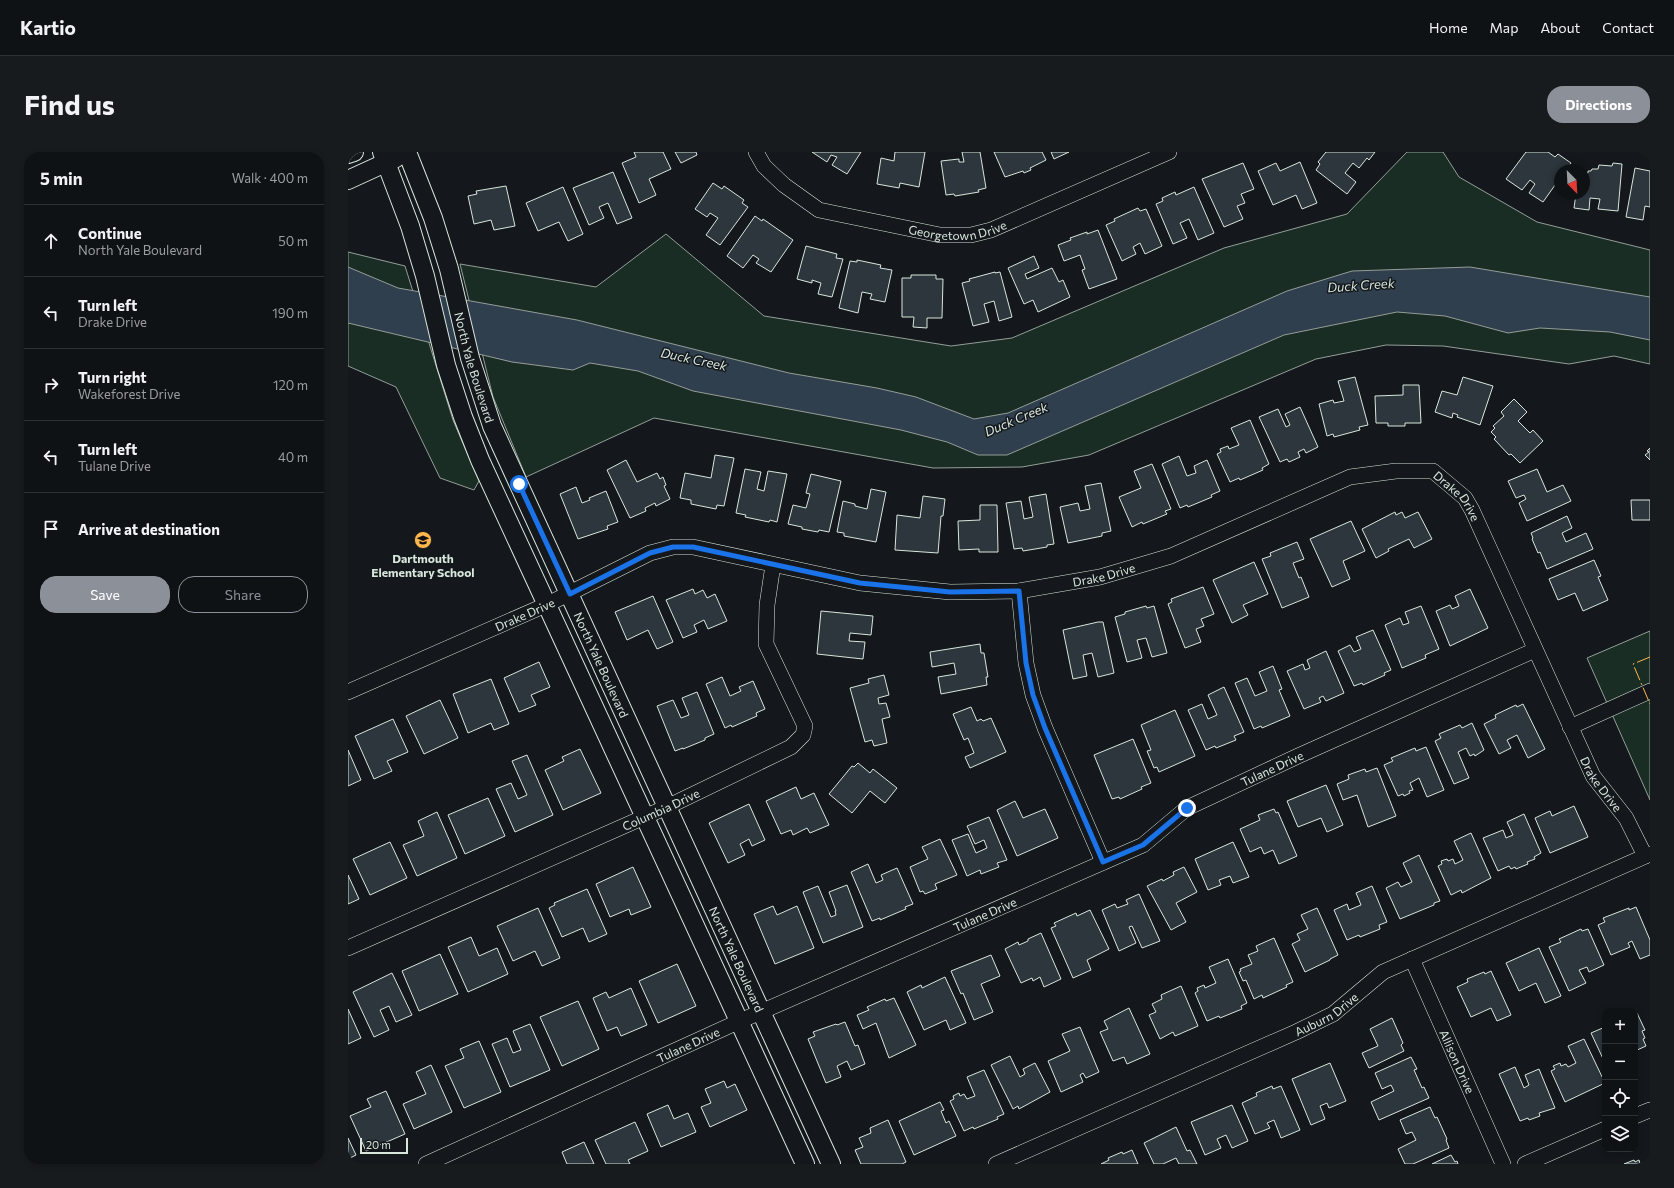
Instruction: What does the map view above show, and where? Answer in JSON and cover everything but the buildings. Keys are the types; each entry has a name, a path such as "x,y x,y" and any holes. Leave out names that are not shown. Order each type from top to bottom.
{"street":[{"path":"348,154 354,152"},
{"path":"348,180 384,157 408,152"},
{"name":"North Yale Boulevard","path":"408,152 433,218 449,269 470,358 492,426 831,1164"},
{"name":"Georgetown Drive","path":"756,152 764,166 784,185 819,210 940,235 971,235 991,230 1169,152"},
{"name":"North Yale Boulevard","path":"384,157 410,226 426,276 446,364 463,417 480,460 548,604 805,1164"},
{"name":"Drake Drive","path":"348,692 570,594 650,553 673,547 693,547 860,583 950,592 1019,591 1100,578 1171,556 1350,477 1396,471 1433,471 1465,498 1593,776 1626,818 1648,855"},
{"name":"Columbia Drive","path":"348,948 667,807 791,747 803,735 805,726 766,644 767,605 773,565"},
{"path":"1019,591 1026,663 1033,695 1045,728 1103,862"},
{"name":"Tulane Drive","path":"426,1164 740,1021 1143,845 1187,808 1298,756 1535,650"},
{"path":"1570,727 1650,691"},
{"name":"Auburn Drive","path":"996,1164 1333,1014 1383,972 1648,855"},
{"name":"Allison Drive","path":"1412,959 1503,1164"},
{"path":"1638,1115 1650,1110"},
{"path":"1525,1164 1602,1130"}],"green space":[{"path":"1407,152 1443,152 1459,177 1537,222 1650,250 1650,364 1614,356 1569,364 1443,346 1386,345 1316,359 1089,455 1022,467 933,468 654,418 526,477 493,397 460,264 596,287 666,234 764,316 951,346 1012,338 1224,248 1347,214"},
{"path":"348,252 405,266 453,420 479,481 474,490 440,478 396,387 348,366"},
{"path":"1650,631 1650,800 1587,658"}],"water":[{"name":"Duck Creek","path":"348,267 398,288 577,320 789,373 877,388 916,397 974,419 1008,413 1287,291 1352,271 1470,267 1650,297 1650,340 1610,332 1540,328 1508,333 1445,316 1397,312 1284,335 1007,455 978,455 947,442 901,430 693,391 638,371 590,363 573,370 512,362 348,323"}],"power":[{"path":"1650,657 1633,664 1650,704"}],"place":[{"name":"Dartmouth Elementary School","path":"423,540"}],"route":[{"path":"519,484 570,594 650,553 673,547 693,547 860,583 950,592 1019,591 1026,663 1033,695 1045,728 1103,862 1143,845 1187,808"}]}
